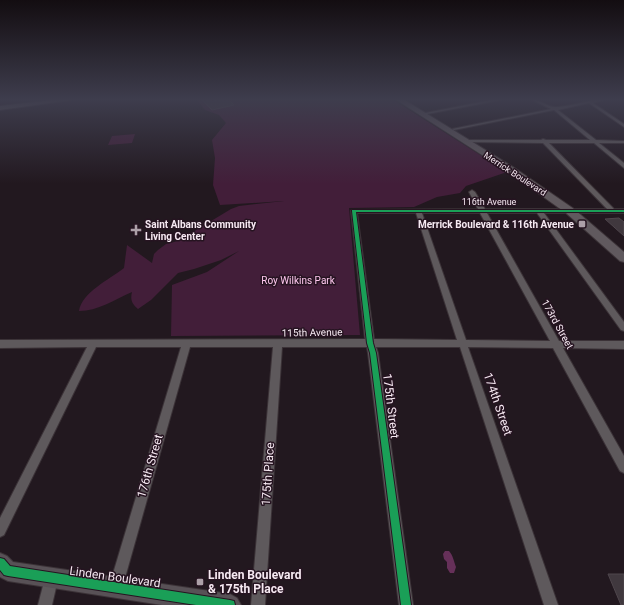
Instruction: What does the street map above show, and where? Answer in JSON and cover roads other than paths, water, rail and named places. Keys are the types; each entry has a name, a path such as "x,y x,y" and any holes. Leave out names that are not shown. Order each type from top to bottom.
{"main road":[{"name":"Merrick Boulevard","path":"444,127 513,171 570,211 624,258"},
{"name":"Merrick Boulevard","path":"450,127 520,169 582,211 624,247"},
{"name":"Linden Boulevard","path":"0,563 8,571 51,579 230,605"}],"street":[{"path":"454,129 463,127"},
{"path":"577,127 624,166"},
{"path":"464,141 624,141"},
{"path":"544,141 612,211"},
{"name":"173rd Street","path":"472,192 624,467"},
{"name":"116th Avenue","path":"354,211 624,211"},
{"name":"175th Street","path":"354,211 370,343 373,353 406,605"},
{"name":"174th Street","path":"418,211 551,605"},
{"path":"539,211 624,328"},
{"name":"115th Avenue","path":"0,344 370,343 624,345"},
{"path":"0,531 93,344"},
{"name":"176th Street","path":"115,588 186,344"},
{"name":"175th Place","path":"258,605 278,344"},
{"path":"45,605 51,579"}],"place":[{"name":"Merrick Boulevard & 116th Avenue","path":"582,224"},
{"name":"Saint Albans Community Living Center","path":"136,230"},
{"name":"Linden Boulevard & 175th Place","path":"200,582"}],"park label":[{"name":"Roy Wilkins Park","path":"298,280"}]}
